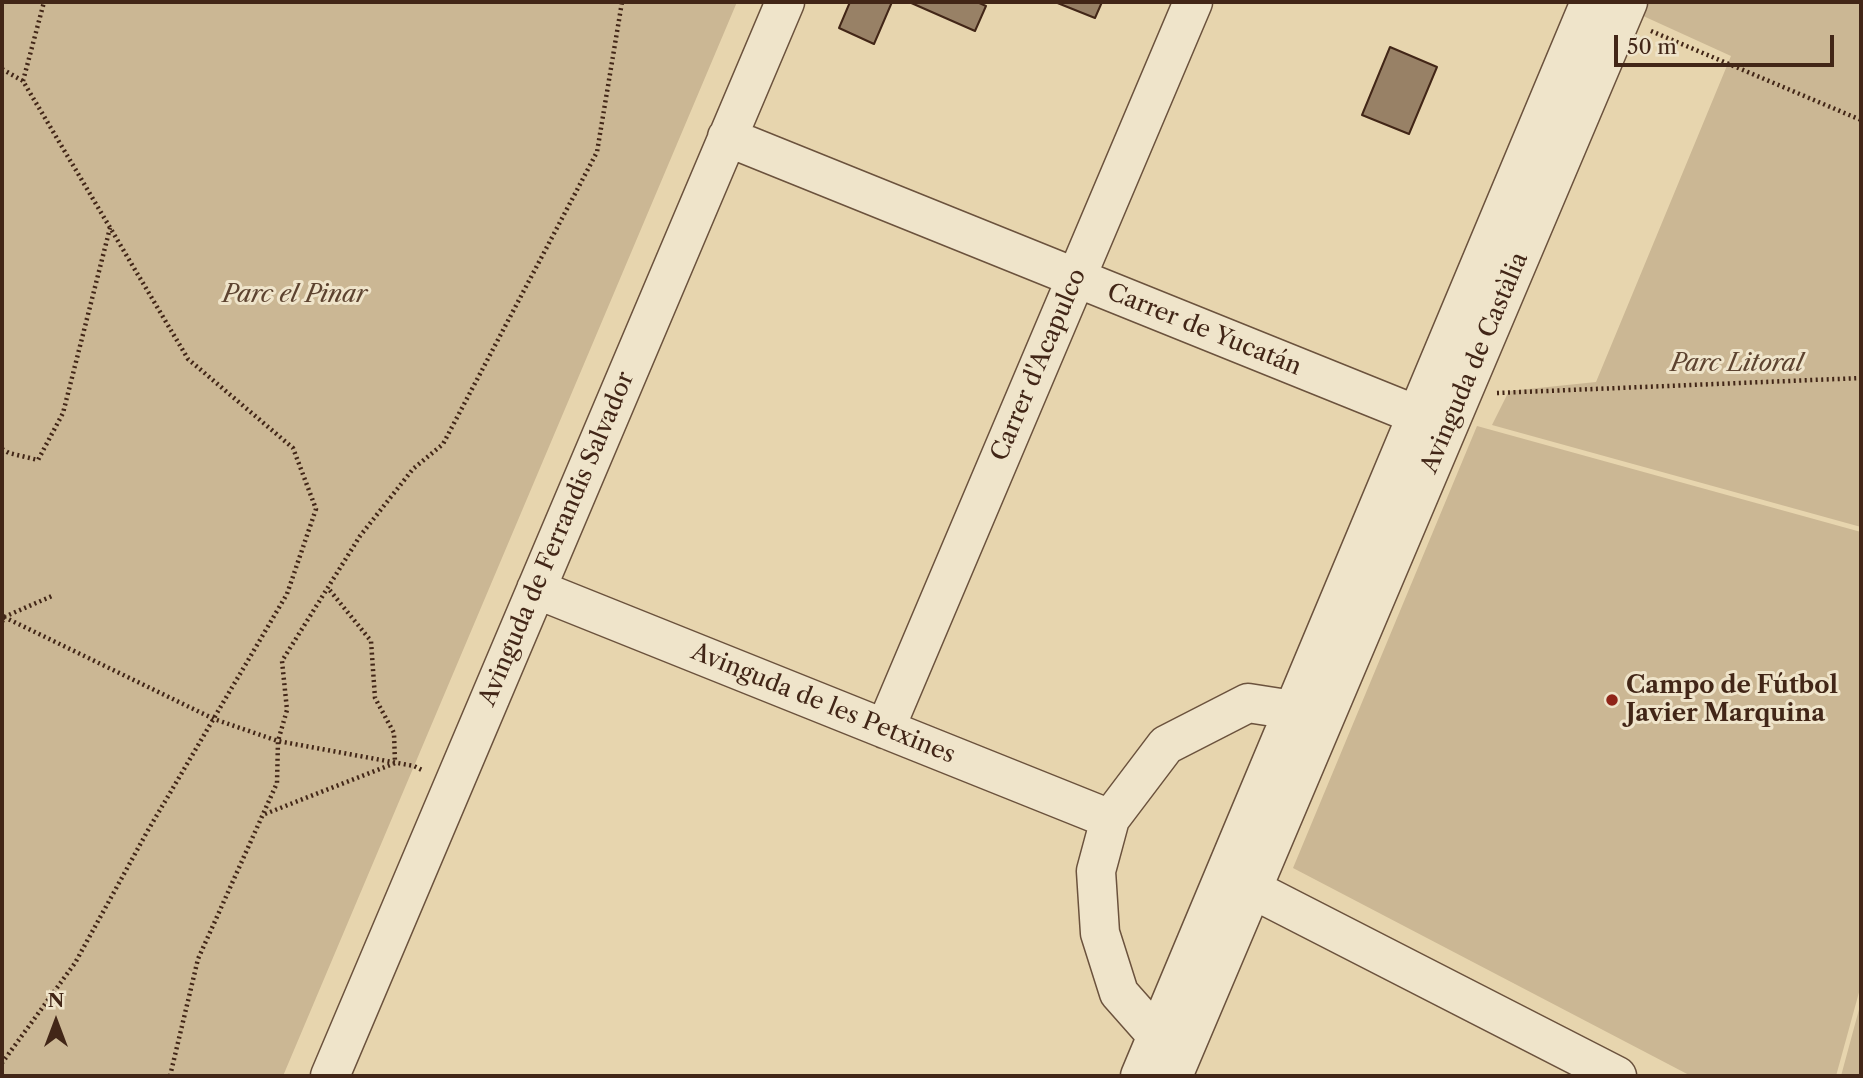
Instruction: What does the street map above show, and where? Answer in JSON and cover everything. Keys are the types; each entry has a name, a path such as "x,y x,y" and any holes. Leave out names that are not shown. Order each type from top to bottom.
{"street":[{"name":"Avinguda de Ferrandis Salvador","path":"330,1076 785,2"},
{"name":"Carrer d'Acapulco","path":"885,729 1193,2"},
{"name":"Avinguda de Castàlia","path":"1308,717 1442,413 1613,7"},
{"name":"Carrer de Yucatán","path":"727,137 1076,278 1442,413"},
{"name":"Avinguda de les Petxines","path":"536,589 1110,819"},
{"path":"1171,1054 1119,993 1100,933 1096,871 1110,819 1166,745 1248,703 1308,717"},
{"path":"1140,1076 1171,1054 1252,888 1308,717"},
{"path":"1171,1054 1308,717"},
{"path":"1252,888 1617,1076"}],"path":[{"path":"23,81 44,2"},
{"path":"170,1076 198,959 277,783 278,741 287,710 282,661 360,536 413,469 443,444 597,152 622,2"},
{"path":"1613,7 1861,120"},
{"path":"2,69 23,81 188,359 293,448 316,509 287,594 147,832 75,963 2,1063"},
{"path":"2,449 38,460 63,413 110,227"},
{"path":"1442,413 1861,378"},
{"path":"328,588 371,641 374,698 394,733 395,763"},
{"path":"3,620 52,596"},
{"path":"3,620 214,719 278,741 414,766 453,785"},
{"path":"264,814 395,763"}],"green space":[{"name":"Parc el Pinar","path":"2,2 737,2 283,1076 2,1076"},
{"name":"Parc Litoral","path":"1648,2 1861,2 1861,527 1492,425 1509,391 1596,382 1731,56 1641,15"},
{"name":"Campo de Fútbol Javier Marquina","path":"1477,426 1861,532 1861,985 1836,1076 1691,1076 1293,868"},
{"path":"1861,1002 1861,1076 1841,1076"}],"building":[{"path":"850,2 892,2 874,44 839,28"},
{"path":"909,2 977,2 986,6 975,31"},
{"path":"1055,2 1102,2 1095,18"},
{"path":"1390,47 1437,67 1409,134 1362,115"}],"place":[{"name":"Campo de Fútbol Javier Marquina","path":"1612,700"}]}
